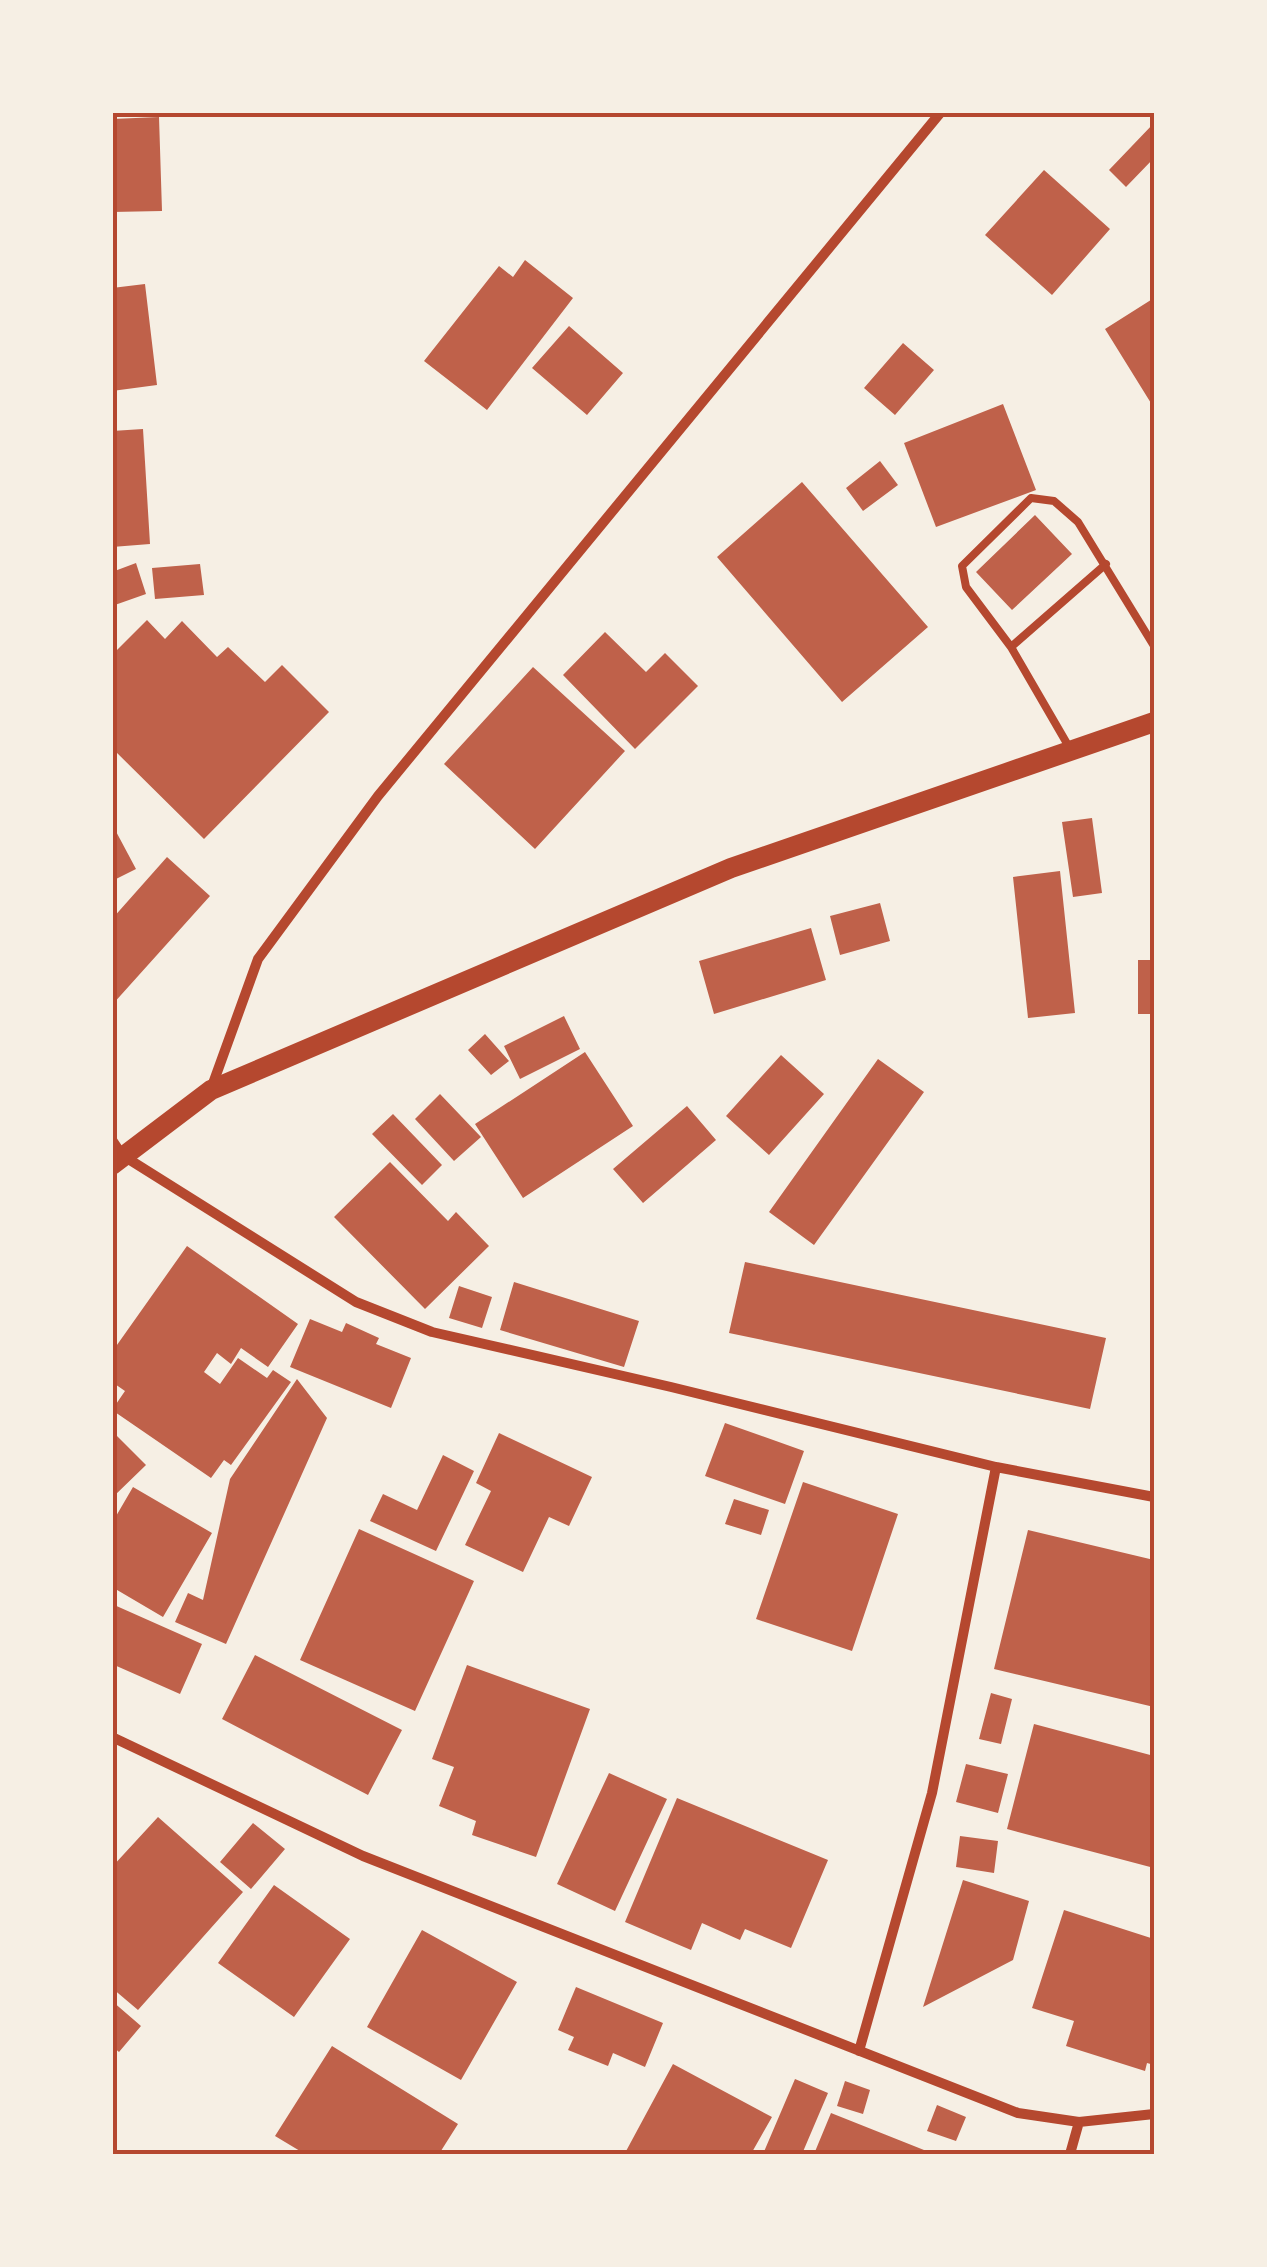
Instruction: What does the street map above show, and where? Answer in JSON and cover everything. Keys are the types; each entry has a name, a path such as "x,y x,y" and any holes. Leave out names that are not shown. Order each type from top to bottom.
{"main road":[{"path":"116,1153 211,1090 731,868 1154,722"}],"street":[{"path":"211,1090 258,959 378,796 941,112"},
{"path":"116,1153 356,1302 432,1332 671,1386 996,1467 1154,1497"},
{"path":"860,2051 932,1793 996,1467"},
{"path":"112,1736 363,1856 1018,2113 1079,2122 1154,2114"},
{"path":"1070,2154 1079,2122"}],"lane":[{"path":"1071,750 1011,647 966,587 962,566 1031,498 1054,501 1067,511 1106,564 1154,646"},
{"path":"1011,647 1106,564"}],"building":[{"path":"159,117 162,211 112,212 112,119"},
{"path":"1154,123 1154,158 1126,187 1109,170"},
{"path":"1044,170 1110,229 1052,295 985,235"},
{"path":"525,260 573,298 487,410 424,361 499,266 513,277"},
{"path":"145,284 157,385 112,391 112,288"},
{"path":"1154,298 1154,408 1105,329"},
{"path":"569,326 623,373 587,415 532,368"},
{"path":"903,343 934,370 895,415 864,388"},
{"path":"1003,404 1036,490 936,527 904,443"},
{"path":"143,429 150,544 112,547 112,431"},
{"path":"880,461 898,485 863,511 846,488"},
{"path":"802,482 928,627 842,702 717,557"},
{"path":"1035,515 1072,554 1012,610 976,572"},
{"path":"136,563 146,594 112,606 112,572"},
{"path":"200,564 204,595 155,599 152,568"},
{"path":"147,620 165,639 182,621 217,657 228,647 265,682 282,665 329,712 204,839 112,748 112,655"},
{"path":"605,632 646,672 665,653 698,686 635,749 563,675"},
{"path":"533,667 625,751 535,849 444,764"},
{"path":"1092,818 1102,893 1073,897 1062,822"},
{"path":"112,824 136,869 112,881"},
{"path":"167,857 210,896 112,1005 112,919"},
{"path":"1060,871 1075,1013 1028,1018 1013,877"},
{"path":"880,903 890,941 840,955 830,916"},
{"path":"811,928 826,980 714,1014 699,961"},
{"path":"1138,960 1154,960 1154,1014 1138,1014"},
{"path":"564,1016 580,1049 520,1079 504,1046"},
{"path":"485,1034 509,1061 491,1075 468,1050"},
{"path":"585,1052 633,1126 523,1198 475,1124"},
{"path":"781,1055 824,1094 769,1155 726,1116"},
{"path":"878,1059 924,1092 814,1245 769,1212"},
{"path":"440,1094 481,1137 454,1161 415,1119"},
{"path":"687,1106 716,1140 643,1203 613,1169"},
{"path":"393,1114 442,1165 422,1185 372,1134"},
{"path":"390,1162 448,1221 456,1212 489,1246 425,1309 334,1217"},
{"path":"187,1246 298,1324 268,1367 241,1348 231,1364 217,1353 204,1372 220,1384 238,1358 267,1378 273,1370 291,1382 231,1465 224,1460 211,1478 112,1410 125,1391 112,1382 112,1352"},
{"path":"745,1262 1106,1338 1090,1409 729,1333"},
{"path":"514,1282 639,1321 624,1367 500,1330"},
{"path":"459,1286 492,1297 482,1328 449,1318"},
{"path":"310,1319 342,1332 346,1323 379,1338 376,1344 411,1358 391,1408 290,1367"},
{"path":"297,1379 327,1418 226,1644 175,1622 188,1593 203,1600 230,1479"},
{"path":"725,1423 804,1451 785,1504 705,1476"},
{"path":"112,1431 146,1465 112,1498"},
{"path":"499,1433 592,1477 569,1526 549,1517 523,1572 465,1545 491,1491 476,1483"},
{"path":"443,1455 474,1471 436,1551 370,1521 383,1494 417,1510"},
{"path":"803,1482 898,1514 852,1651 756,1619"},
{"path":"133,1487 212,1533 163,1617 112,1587 112,1523"},
{"path":"734,1499 769,1510 761,1535 725,1524"},
{"path":"359,1529 474,1581 415,1711 300,1660"},
{"path":"1028,1530 1154,1560 1154,1707 994,1669"},
{"path":"112,1604 202,1644 180,1694 112,1664"},
{"path":"255,1655 402,1730 368,1795 222,1719"},
{"path":"467,1665 590,1709 536,1857 472,1835 476,1821 439,1806 454,1767 432,1759"},
{"path":"991,1693 1012,1699 1001,1744 979,1739"},
{"path":"1034,1724 1154,1756 1154,1868 1007,1829"},
{"path":"966,1764 1008,1774 998,1813 956,1802"},
{"path":"609,1773 667,1799 615,1911 557,1884"},
{"path":"677,1798 828,1860 791,1948 745,1929 740,1940 702,1923 691,1950 625,1922"},
{"path":"158,1817 243,1892 138,2010 112,1988 112,1867"},
{"path":"253,1823 285,1849 251,1889 220,1862"},
{"path":"960,1836 998,1841 994,1873 956,1867"},
{"path":"963,1880 1029,1901 1013,1960 923,2007"},
{"path":"274,1885 350,1939 294,2017 218,1963"},
{"path":"1064,1910 1154,1939 1154,2065 1147,2063 1145,2071 1066,2046 1074,2021 1032,2008"},
{"path":"422,1930 517,1982 461,2080 367,2027"},
{"path":"576,1987 663,2023 645,2067 613,2053 608,2066 568,2050 574,2037 558,2030"},
{"path":"112,2001 141,2026 119,2052 112,2046"},
{"path":"332,2046 458,2124 439,2154 305,2154 275,2136"},
{"path":"673,2064 772,2117 751,2154 625,2153"},
{"path":"795,2079 828,2093 802,2154 763,2154"},
{"path":"845,2081 870,2090 863,2114 837,2106"},
{"path":"937,2105 966,2117 956,2141 927,2131"},
{"path":"831,2113 924,2150 923,2154 814,2154"}]}
